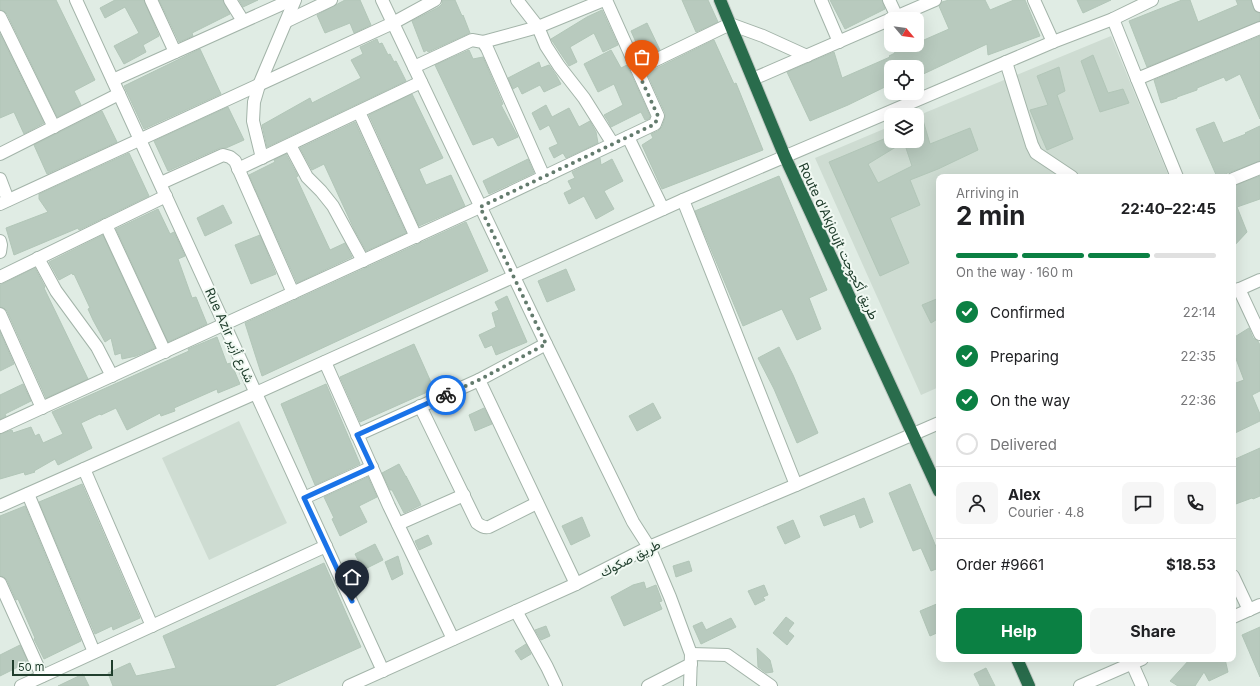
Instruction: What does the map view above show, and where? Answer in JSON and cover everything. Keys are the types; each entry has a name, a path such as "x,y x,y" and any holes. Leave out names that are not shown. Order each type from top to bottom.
{"highway":[{"name":"Route d'Akjoujt طريق أكجوجت","path":"720,0 785,157 936,484"},
{"path":"1018,662 1029,686"}],"street":[{"name":"Rue Azir شارع أزير","path":"76,0 383,671"},
{"path":"151,0 175,52"},
{"path":"230,0 243,21"},
{"path":"113,80 291,0"},
{"path":"262,158 253,121 254,102 259,85 295,0"},
{"path":"287,20 331,0"},
{"path":"382,0 546,344 633,522 649,547 670,597 691,659 690,686"},
{"path":"0,179 4,202 393,23 435,0"},
{"path":"517,0 538,27 552,56 584,98 613,144"},
{"path":"0,427 480,207 655,124 658,119 658,116 605,0 538,27 483,42 472,40 414,68"},
{"path":"821,0 839,42"},
{"path":"889,0 892,12"},
{"path":"907,12 935,0"},
{"path":"1034,0 1053,42"},
{"path":"0,506 256,393 683,200 1053,42 1113,19 1152,0"},
{"path":"1258,0 1260,6"},
{"path":"0,17 54,127"},
{"path":"1113,19 1176,174"},
{"path":"753,78 884,22"},
{"path":"637,69 730,24 770,38 807,56"},
{"path":"1137,79 1260,28"},
{"path":"483,42 544,177"},
{"path":"1006,62 1032,145 1036,153 1068,174"},
{"path":"238,169 421,82"},
{"path":"0,154 120,94"},
{"path":"359,112 416,236"},
{"path":"628,137 663,209"},
{"path":"290,145 307,177 333,206 363,261"},
{"path":"161,183 223,155 230,156 235,161 293,293"},
{"path":"1236,177 1260,168"},
{"path":"0,277 166,196"},
{"path":"683,200 796,485"},
{"path":"106,225 165,352"},
{"path":"0,241 0,252"},
{"path":"38,258 56,291 97,347 112,376"},
{"path":"1260,280 1236,290 1260,334"},
{"path":"0,314 42,408"},
{"path":"357,435 479,380 546,344"},
{"path":"325,362 398,524 454,640"},
{"path":"479,380 576,584"},
{"path":"420,406 477,523 485,528 489,527 537,503"},
{"name":"طريق صكوك","path":"349,686 576,584 649,547 936,424"},
{"path":"304,498 372,467"},
{"path":"84,469 152,626"},
{"path":"28,494 94,652"},
{"path":"398,524 464,495"},
{"path":"21,686 326,546"},
{"path":"1236,580 1255,607 1236,616"},
{"path":"0,583 42,676"},
{"path":"516,611 556,686"},
{"path":"648,686 691,659 727,655 771,686"},
{"path":"1080,686 1131,662"},
{"path":"1136,662 1142,686"}],"shaded area":[{"path":"1111,36 1168,174 936,174 936,388 921,395 815,158 884,129 884,148 924,148 924,113"},
{"path":"239,421 287,523 209,560 162,458"}],"building":[{"path":"0,0 56,0 95,80 74,91 81,105 57,117 7,14 0,10"},
{"path":"115,0 144,0 159,36 143,45 146,52 124,64 114,46 139,33 125,7 105,18 100,8"},
{"path":"159,0 223,0 230,14 192,33 193,36 179,42"},
{"path":"239,0 258,0 243,7"},
{"path":"345,0 360,0 371,25 354,33 350,23 325,33 317,15"},
{"path":"442,0 455,0 470,33 428,52 427,50 424,52 412,21 439,7 442,4"},
{"path":"682,0 708,0 718,22 696,32"},
{"path":"830,0 882,0 885,9 845,29"},
{"path":"949,0 985,0 990,10 1014,0 1025,0 1040,36 988,55 987,44 924,74 924,60 884,60 884,87 810,121 787,72 834,52 842,78 890,57 889,56 895,52 924,52 924,40 949,29 939,6 942,2"},
{"path":"1077,0 1111,0 1083,13"},
{"path":"1182,0 1190,0 1198,22 1238,5 1236,0 1251,0 1255,11 1260,13 1260,21 1147,67 1129,21"},
{"path":"602,10 618,45 603,52 594,33 570,47 577,62 569,66 551,39 587,17"},
{"path":"647,23 660,50 643,58 631,31"},
{"path":"0,34 44,123 24,134 14,112 0,118"},
{"path":"1260,36 1260,119 1240,74 1226,81 1224,77 1197,88 1197,90 1161,103 1154,80"},
{"path":"377,39 379,44 382,43 388,55 390,54 394,62 396,61 406,81 267,147 262,125 310,98 312,103 361,78 351,60 363,54 360,47"},
{"path":"714,40 734,84 736,83 763,150 662,189 642,145 653,138 651,134 658,131 662,127 665,118 665,113 647,73"},
{"path":"200,49 221,94 144,129 124,86"},
{"path":"469,50 473,59 483,57 503,104 501,105 518,137 498,146 493,137 473,145 435,65"},
{"path":"611,50 621,68 627,65 650,116 649,119 645,120 641,112 611,127 604,115 623,105 614,84 598,92 584,64"},
{"path":"1093,55 1108,93 1123,89 1129,103 1100,112 1081,61"},
{"path":"539,62 541,68 549,65 561,84 544,92 540,85 522,94 518,86 513,89 508,78"},
{"path":"1059,67 1065,91 1057,95 1073,139 1047,150 1030,110 1048,105 1037,76"},
{"path":"412,94 443,158 419,169 426,185 451,175 465,206 419,226 369,115"},
{"path":"546,105 552,117 569,108 579,127 590,121 596,132 598,143 566,158 563,153 554,158 549,148 558,144 549,125 540,130 532,113"},
{"path":"228,107 244,140 226,148 220,148 168,171 154,141"},
{"path":"102,111 117,142 47,174 34,145"},
{"path":"355,122 406,233 366,251 354,229 324,164 312,170 300,148"},
{"path":"1214,122 1223,143 1246,134 1245,133 1260,126 1260,161 1225,174 1216,174 1196,129"},
{"path":"924,124 930,144 970,128 978,150 938,169 910,180 920,205 890,218 909,263 880,276 829,162 884,139 884,148 894,148 868,164 878,183 912,166 906,148 924,148"},
{"path":"129,153 149,196 79,230 78,228 14,255 6,228 48,212 39,199 39,194"},
{"path":"286,154 298,176 296,177 330,250 345,243 352,257 297,283 249,175 275,162 274,160"},
{"path":"600,158 601,165 612,159 623,181 604,191 614,209 596,219 584,196 569,204 564,193 572,189 568,181 575,178 572,172"},
{"path":"528,159 534,173 489,194 483,181"},
{"path":"779,176 827,290 809,298 821,329 797,340 782,309 743,326 695,211"},
{"path":"1260,176 1260,199 1237,207 1247,232 1236,244 1236,185"},
{"path":"223,205 232,223 205,236 197,218"},
{"path":"158,209 170,234 174,232 185,256 178,259 192,298 196,297 207,324 168,342 116,229"},
{"path":"466,222 488,271 262,376 245,323"},
{"path":"103,235 155,348 136,356 122,359 121,353 115,355 111,338 105,342 93,320 88,309 90,308 74,274 73,275 72,273 59,280 49,262"},
{"path":"260,235 276,274 251,284 235,245"},
{"path":"35,268 88,379 46,398 7,311 0,307 0,285"},
{"path":"566,269 575,290 547,302 538,281"},
{"path":"507,296 527,342 496,355 492,345 485,348 479,335 496,327 492,313 499,310 495,302"},
{"path":"936,299 936,320 931,323 922,305"},
{"path":"1249,328 1253,338 1258,341 1260,345 1260,391 1252,395 1260,414 1260,421 1236,433 1236,383 1244,380 1236,359 1236,336"},
{"path":"0,332 14,364 0,371"},
{"path":"217,337 227,364 231,363 240,384 218,393 217,389 174,408 175,411 161,416 160,413 127,430 116,408 101,415 100,414 81,423 92,448 58,465 55,459 34,471 35,472 25,475 24,472 0,479 0,434 12,430 13,433 31,427 35,436 39,434 43,443 63,434 52,412"},
{"path":"414,344 434,389 360,422 340,377"},
{"path":"779,347 818,433 797,443 774,389 758,358"},
{"path":"23,384 31,401 5,414 6,416 0,419 0,395"},
{"path":"326,384 360,464 315,485 281,404"},
{"path":"653,403 661,418 637,431 629,416"},
{"path":"484,408 492,424 475,431 469,415"},
{"path":"1260,448 1260,496 1236,504 1236,459"},
{"path":"399,464 421,505 404,513 382,473"},
{"path":"368,477 377,497 359,506 367,522 340,536 332,519 334,518 324,497"},
{"path":"82,484 140,618 113,630 112,626 95,634 39,502"},
{"path":"910,484 936,547 936,569 931,571 921,548 913,551 889,493"},
{"path":"864,498 873,522 860,528 855,514 824,526 820,516"},
{"path":"25,506 81,641 44,659 34,639 35,638 18,599 16,600 7,580 0,576 0,516"},
{"path":"582,517 590,536 571,545 562,526"},
{"path":"793,520 800,537 785,544 777,527"},
{"path":"428,535 432,544 419,550 415,541"},
{"path":"375,544 383,560 363,570 355,554"},
{"path":"398,556 403,574 392,580 385,562"},
{"path":"689,561 692,571 676,577 673,566"},
{"path":"324,563 361,647 274,686 113,686 108,673 130,663 136,676 176,668 163,636"},
{"path":"644,582 646,589 656,585 662,601 659,602 662,609 624,626 611,597 633,585"},
{"path":"764,585 768,595 763,597 765,600 755,605 748,591"},
{"path":"936,604 936,633 930,636 920,611"},
{"path":"786,617 794,623 788,631 794,636 787,645 773,633"},
{"path":"731,618 736,627 701,644 693,626 702,622 706,630"},
{"path":"546,626 550,636 541,640 535,630"},
{"path":"1260,627 1260,677 1242,635"},
{"path":"526,644 531,654 521,660 515,651"},
{"path":"20,645 28,662 0,676 0,655"},
{"path":"757,648 770,660 773,672 766,673 758,667"},
{"path":"1187,662 1226,662 1228,672 1209,681 1204,672 1195,686 1178,686 1170,681"},
{"path":"986,668 995,686 980,686 974,674"},
{"path":"83,674 89,686 58,686"}],"way so far":[{"path":"446,395 479,380 546,344 480,207 655,124 658,116 642,81"}],"route":[{"path":"352,601 304,498 372,467 357,435 446,395"}]}
